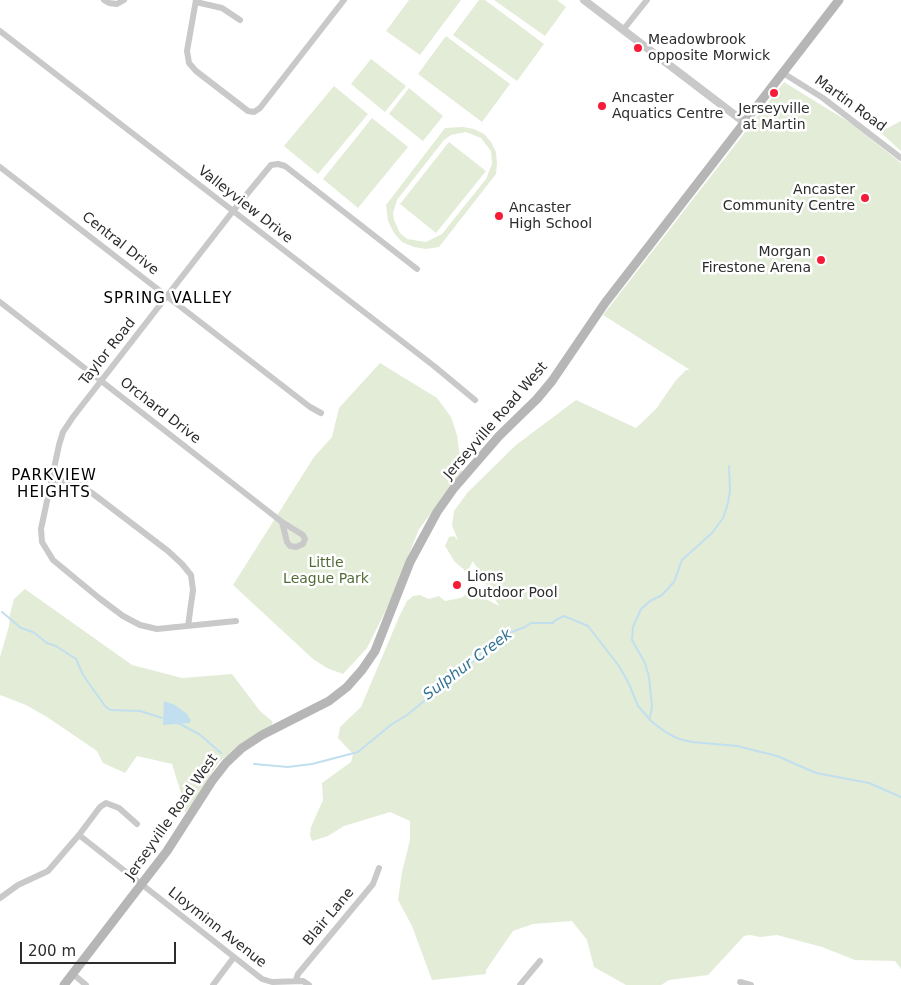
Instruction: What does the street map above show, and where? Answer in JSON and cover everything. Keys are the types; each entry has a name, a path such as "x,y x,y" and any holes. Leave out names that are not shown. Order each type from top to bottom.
{"main road":[{"name":"Jerseyville Road West","path":"64,985 168,851 212,781 226,763 242,748 262,735 329,701 347,687 362,670 375,651 410,562 437,512 475,463 552,381 605,303 838,0"}],"street":[{"path":"104,0 117,4 124,0"},
{"path":"240,20 222,8 196,1 187,51 190,63 196,71 248,111 254,112 260,108 344,0"},
{"path":"584,0 744,122"},
{"path":"623,30 647,0"},
{"name":"Valleyview Drive","path":"0,31 234,211 474,400"},
{"name":"Martin Road","path":"784,72 822,98 901,158"},
{"name":"Taylor Road","path":"236,622 157,629 140,625 99,598 53,560 42,542 41,529 58,445 63,432 271,165 285,166 417,269"},
{"name":"Central Drive","path":"0,167 310,408 321,412"},
{"name":"Orchard Drive","path":"0,302 282,522"},
{"path":"51,478 80,485 168,551 182,564 191,575 193,590 188,626"},
{"path":"0,898 18,885 48,871 100,807 106,803 119,808 137,824"},
{"name":"Lloyminn Avenue","path":"79,835 262,979 272,982 296,980 303,981 309,985"},
{"name":"Blair Lane","path":"296,980 298,974 373,884 379,868"},
{"path":"213,985 234,957"},
{"path":"520,985 540,962"},
{"path":"72,974 86,985"},
{"path":"740,982 751,985"}],"green space":[{"path":"409,0 461,0 420,55 386,31"},
{"path":"479,0 485,0 544,44 517,81 453,35"},
{"path":"494,0 557,0 566,7 545,36"},
{"path":"446,36 510,84 482,122 418,74"},
{"path":"371,59 406,86 385,112 351,84"},
{"path":"784,82 852,124 901,163 901,969 895,961 855,960 822,947 777,935 760,937 750,935 744,936 708,975 669,980 661,985 626,985 594,967 587,940 572,921 533,924 513,931 486,970 486,974 432,980 412,926 398,900 402,872 410,840 410,821 390,812 344,826 328,836 312,841 310,835 311,827 323,800 322,783 351,762 353,754 338,738 340,727 361,707 399,617 407,601 413,596 420,595 429,599 439,596 445,601 461,598 471,591 499,606 473,561 467,572 455,562 445,546 449,537 454,536 458,540 452,525 454,511 468,492 516,445 576,400 636,428 656,409 676,380 686,370 690,370 603,315"},
{"path":"334,86 368,114 318,174 284,146"},
{"path":"409,88 443,116 423,141 389,114"},
{"path":"372,118 408,147 358,208 323,179"},
{"path":"901,121 901,151 880,132"},
{"path":"463,127 474,129 484,134 496,152 496,174 439,247 426,249 414,247 402,242 394,233 388,221 386,205 445,128","holes":["466,132 481,138 491,151 492,164 486,179 442,234 426,242 407,239 400,233 394,220 393,213 397,200 444,140 451,135"]},
{"path":"449,142 486,171 436,233 400,204"},
{"name":"Little League Park","path":"380,363 437,398 451,417 457,435 462,473 419,529 390,602 367,648 343,674 327,668 313,659 233,585 314,457 332,437 339,408"},
{"path":"25,589 132,665 182,678 232,674 260,711 273,722 271,726 243,742 218,763 195,801 185,813 172,764 137,756 125,773 103,763 97,751 47,717 26,705 0,695 0,657 9,626 10,614 14,599"}],"water":[{"path":"164,701 175,705 187,714 191,721 189,723 163,725"}],"waterway":[{"path":"650,717 652,707 649,677 645,663 632,640 633,627 641,609 650,601 662,595 674,582 682,560 712,533 723,518 730,490 729,466"},
{"path":"2,612 21,628 33,632 47,643 56,646 76,659 83,675 105,706 110,710 140,711 162,718"},
{"name":"Sulphur Creek","path":"254,764 288,767 312,764 358,752 392,724 407,715 506,634 531,623 553,623 564,616 588,626 619,666 638,706 652,722 667,733 679,739 692,742 737,746 777,756 816,773 869,783 901,797"},
{"name":"Sulphur Creek","path":"178,723 199,734 221,753"}],"place":[{"name":"Meadowbrook opposite Morwick","path":"638,48"},
{"name":"Jerseyville at Martin","path":"774,93"},
{"name":"Ancaster Aquatics Centre","path":"602,106"},
{"name":"Ancaster Community Centre","path":"865,198"},
{"name":"Ancaster High School","path":"499,216"},
{"name":"Morgan Firestone Arena","path":"821,260"},
{"name":"Lions Outdoor Pool","path":"457,585"}],"district":[{"name":"SPRING VALLEY","path":"168,299"},
{"name":"PARKVIEW HEIGHTS","path":"54,484"}]}
